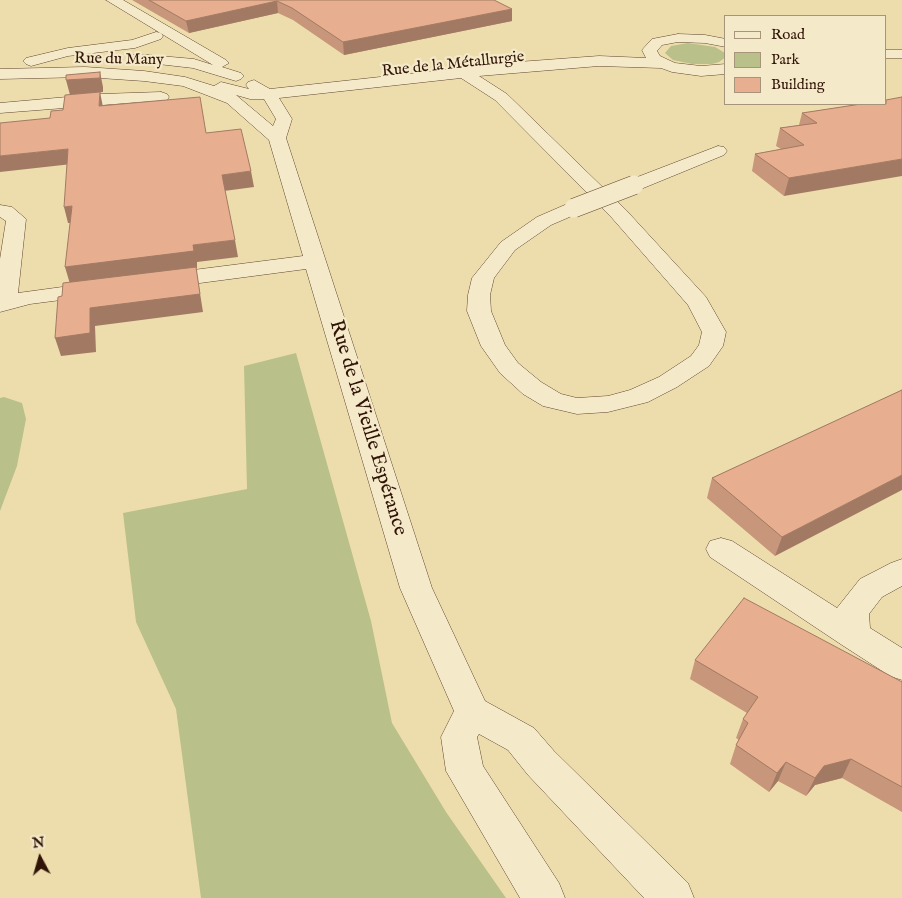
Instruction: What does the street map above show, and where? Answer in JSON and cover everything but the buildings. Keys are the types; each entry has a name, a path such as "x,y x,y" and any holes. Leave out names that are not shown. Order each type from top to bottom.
{"street":[{"name":"Rue de la Vieille Espérance","path":"113,0 159,28 206,53 236,76 261,90 284,120 277,138 416,588 472,712"},
{"path":"31,61 75,51 120,47 142,42 155,37 159,32 159,28"},
{"name":"Rue de la Métallurgie","path":"261,90 433,66 622,52 678,38 705,39 724,43"},
{"path":"887,44 902,44"},
{"path":"651,46 650,54 661,63"},
{"path":"887,54 902,54"},
{"name":"Rue du Many","path":"0,62 98,57 146,58 194,64 236,76"},
{"name":"Rue de la Métallurgie","path":"261,90 599,62 661,63 686,69 724,69"},
{"name":"Rue du Many","path":"0,74 61,72 117,74 164,79 202,87"},
{"path":"463,72 501,97 620,214 698,302 714,332 710,346 700,361 668,382 639,396 608,404 577,406 552,400 532,388 510,368 493,346 479,312 482,278 508,246 544,221 574,208 634,185 718,150"},
{"path":"0,93 89,84 117,74"},
{"path":"202,87 225,87 250,94 261,90"},
{"path":"202,87 234,100 277,138"},
{"path":"0,108 101,99 161,97"},
{"path":"0,211 5,211 16,218 3,304 29,297 315,261"},
{"path":"721,549 902,666"},
{"path":"854,636 852,611 871,588 902,571"},
{"path":"544,898 464,770 459,738 472,712 521,739 541,763 673,898"}],"green space":[{"path":"688,43 715,47 724,52 724,58 712,64 692,64 673,60 665,53 671,46"},
{"path":"296,353 371,621 392,723 446,812 506,898 201,898 176,709 136,622 123,513 247,489 244,366"},
{"path":"4,397 22,403 26,419 17,466 0,511 0,398"}]}
